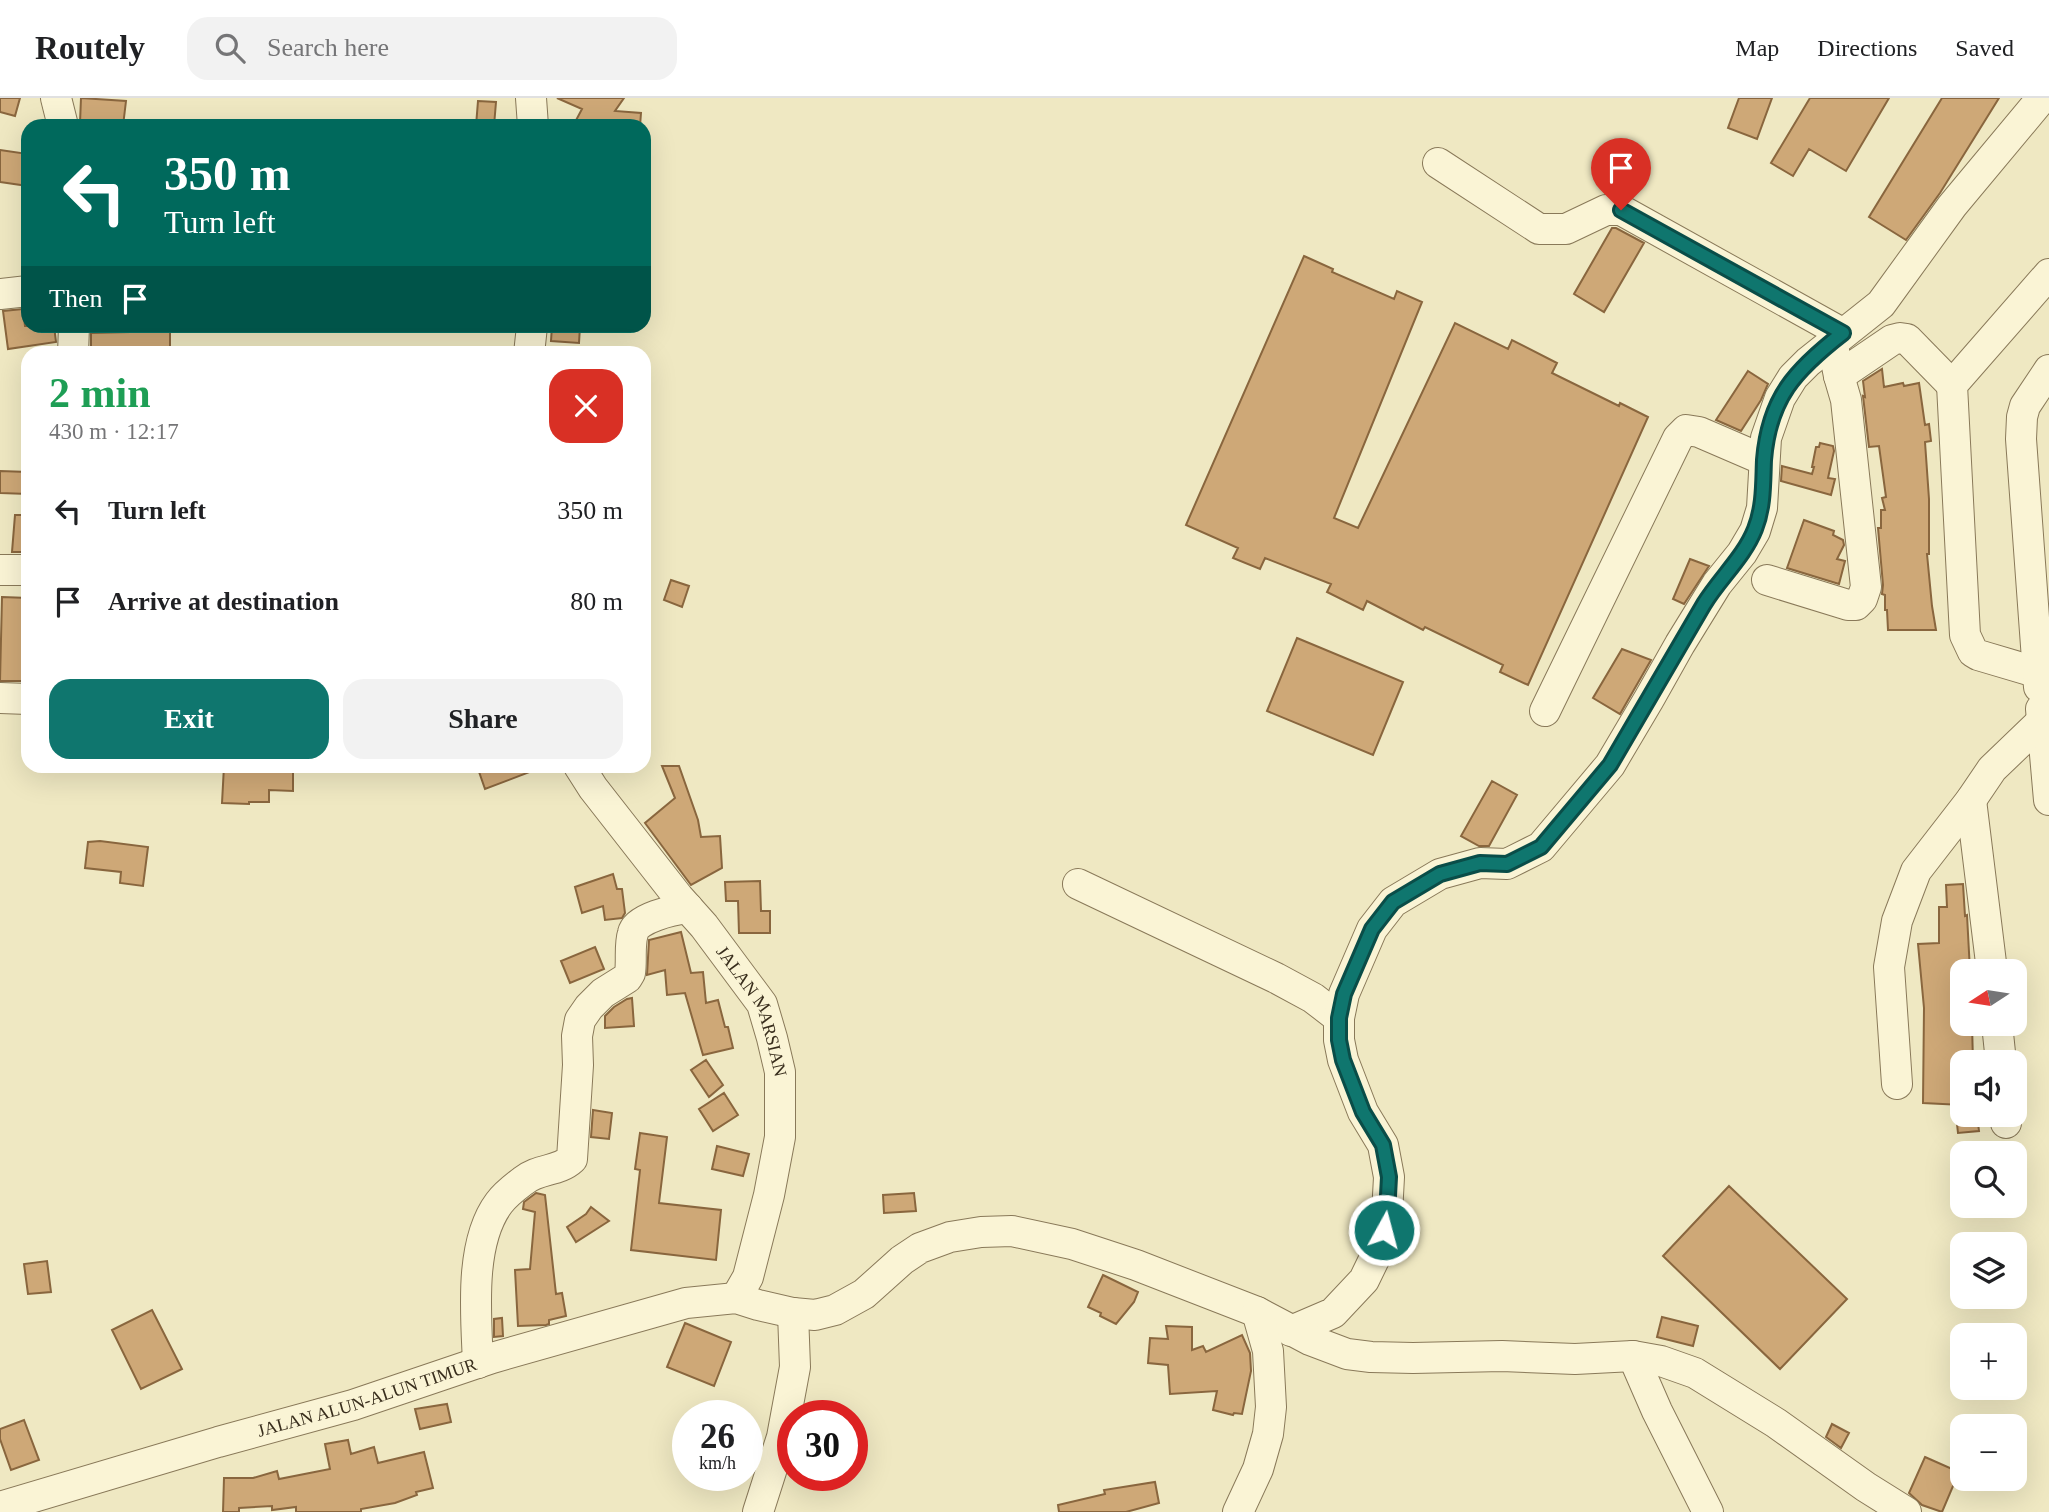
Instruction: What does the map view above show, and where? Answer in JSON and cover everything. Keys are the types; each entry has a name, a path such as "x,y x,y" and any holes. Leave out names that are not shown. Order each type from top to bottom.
{"street":[{"path":"56,98 61,119"},
{"path":"531,98 532,119"},
{"path":"1291,1331 1333,1313 1364,1280 1380,1247 1387,1214 1389,1177 1383,1145 1363,1112 1343,1060 1339,1040 1339,1018 1344,994 1372,929 1393,902 1440,874 1480,863 1507,864 1541,847 1610,765 1686,634 1755,531 1762,508 1766,438 1780,398 1793,377 1837,337 1881,303 1952,206 2042,98"},
{"path":"1438,163 1539,229 1566,229 1606,210 1621,210 1837,337"},
{"path":"1952,385 2049,274"},
{"path":"0,294 21,292"},
{"path":"1767,580 1848,605 1856,605 1862,600 1866,587 1846,400 1839,376 1837,337"},
{"path":"1839,376 1899,338 1907,339 1952,385 1965,635 1973,652 2042,682"},
{"path":"2049,370 2025,406 2021,439 2042,682 2049,800"},
{"path":"1545,711 1678,438 1686,430 1699,432 1765,460"},
{"path":"0,570 21,570"},
{"path":"0,698 21,699"},
{"path":"1897,1084 1889,967 1896,921 1916,871 1992,769 2043,720"},
{"name":"JALAN MARSIAN","path":"583,773 688,908 705,926 761,1004 772,1038 780,1072 780,1137 769,1195 748,1277 736,1298"},
{"path":"1971,800 1991,959"},
{"path":"1078,884 1276,978 1313,998 1339,1018"},
{"path":"478,1363 478,1269 481,1240 499,1204 520,1183 533,1173 561,1166 572,1158 578,1065 577,1035 580,1020 603,993 630,973 633,930 638,924 688,908"},
{"path":"736,1298 793,1313 815,1315 835,1310 864,1294 902,1260 920,1248 950,1237 1012,1231 1108,1255 1257,1312 1291,1331 1347,1354 1371,1357 1502,1356 1575,1359 1633,1356 1661,1361 1695,1373 1776,1423 1906,1512"},
{"name":"JALAN ALUN-ALUN TIMUR","path":"0,1507 353,1405 478,1363 686,1303 736,1298"},
{"path":"1238,1512 1258,1469 1270,1420 1268,1351 1257,1312"},
{"path":"758,1512 782,1437 795,1367 793,1313"},
{"path":"1633,1356 1657,1411 1708,1512"}],"building":[{"path":"0,98 20,98 15,116 0,112"},
{"path":"81,98 126,101 124,119 80,119"},
{"path":"557,98 624,98 615,111 641,113 641,119 577,119 582,109"},
{"path":"1739,98 1772,98 1757,139 1728,128"},
{"path":"1810,98 1889,98 1846,171 1809,149 1793,176 1771,163"},
{"path":"1942,98 1999,98 1940,193 1906,240 1869,217"},
{"path":"478,101 496,102 495,119 477,119"},
{"path":"0,150 21,153 21,185 0,182"},
{"path":"1612,228 1644,243 1604,312 1574,294"},
{"path":"1304,256 1333,269 1332,272 1394,299 1397,291 1422,302 1334,518 1358,528 1455,323 1508,349 1512,340 1557,363 1552,373 1648,417 1528,685 1500,672 1503,665 1425,627 1423,630 1367,601 1363,610 1327,592 1331,584 1265,558 1260,569 1233,558 1238,548 1186,525"},
{"path":"21,309 21,333 55,333 56,342 8,349 3,311"},
{"path":"91,333 170,333 170,346 91,346"},
{"path":"552,333 580,333 579,343 551,341"},
{"path":"1882,369 1884,387 1919,383 1925,425 1929,424 1931,441 1925,442 1929,499 1927,554 1936,630 1888,630 1885,595 1882,594 1878,528 1881,528 1881,510 1885,510 1882,498 1886,497 1879,446 1869,447 1863,396 1865,397 1863,381"},
{"path":"1748,371 1768,384 1741,431 1716,420"},
{"path":"1820,443 1833,446 1828,478 1835,479 1831,495 1781,481 1782,466 1812,474 1816,447 1819,447"},
{"path":"0,471 21,472 21,494 0,493"},
{"path":"15,515 21,515 21,552 12,552"},
{"path":"1804,520 1834,531 1833,535 1843,540 1844,545 1837,559 1845,561 1839,584 1787,568"},
{"path":"1690,559 1709,566 1684,604 1673,599"},
{"path":"671,580 689,586 682,607 664,600"},
{"path":"2,597 21,598 21,681 0,681"},
{"path":"1297,638 1403,682 1373,755 1267,711"},
{"path":"1622,649 1651,660 1620,714 1593,698"},
{"path":"662,766 679,766 698,820 701,837 720,836 722,868 691,885 645,823 675,798"},
{"path":"224,773 293,773 293,791 269,790 269,802 222,803"},
{"path":"479,773 527,773 485,789"},
{"path":"1492,781 1517,795 1489,846 1479,846 1461,836"},
{"path":"88,842 148,847 143,886 120,883 121,872 85,868"},
{"path":"613,874 617,889 622,889 625,913 622,918 605,920 603,906 582,913 575,887"},
{"path":"760,881 761,911 770,911 770,933 739,933 738,901 726,901 725,882"},
{"path":"1963,884 1969,959 1950,959 1950,1036 1972,1036 1973,1050 1950,1050 1950,1104 1923,1103 1924,1008 1918,944 1939,943 1939,907 1947,907 1946,885"},
{"path":"681,932 691,973 703,972 706,1003 718,1000 733,1048 703,1055 685,993 667,995 665,970 647,975 649,940"},
{"path":"595,947 604,969 570,983 561,961"},
{"path":"632,998 634,1026 605,1028 605,1016 614,1007"},
{"path":"706,1060 723,1085 709,1097 691,1070"},
{"path":"724,1093 738,1115 713,1131 699,1109"},
{"path":"593,1110 612,1113 609,1139 591,1137"},
{"path":"1957,1127 1978,1127 1979,1131 1958,1133"},
{"path":"640,1133 667,1137 659,1203 721,1210 716,1260 631,1250 640,1170 635,1169"},
{"path":"717,1146 749,1154 743,1176 712,1169"},
{"path":"1729,1186 1847,1299 1780,1369 1663,1256"},
{"path":"536,1193 545,1195 556,1294 562,1293 566,1316 549,1320 546,1325 518,1326 515,1270 530,1269 535,1212 523,1209 524,1202"},
{"path":"914,1193 916,1211 884,1213 883,1195"},
{"path":"591,1207 609,1221 576,1242 567,1227 586,1214"},
{"path":"47,1261 51,1292 28,1294 24,1264"},
{"path":"1103,1275 1138,1292 1134,1302 1116,1324 1088,1307"},
{"path":"152,1310 182,1369 141,1389 112,1330"},
{"path":"1662,1317 1698,1326 1693,1346 1657,1337"},
{"path":"502,1318 503,1336 494,1337 494,1319"},
{"path":"685,1323 731,1342 714,1386 667,1367"},
{"path":"1166,1326 1192,1327 1192,1350 1203,1346 1206,1352 1242,1335 1250,1353 1251,1371 1242,1414 1233,1415 1213,1410 1217,1391 1170,1394 1168,1365 1148,1363 1150,1338 1168,1339"},
{"path":"447,1404 451,1422 420,1429 415,1409"},
{"path":"24,1420 39,1460 11,1470 0,1439 0,1429"},
{"path":"1832,1424 1849,1433 1841,1448 1826,1437"},
{"path":"348,1440 351,1454 374,1447 378,1463 424,1452 433,1488 416,1492 417,1495 395,1503 361,1509 361,1512 296,1512 296,1507 272,1510 272,1506 223,1512 224,1478 253,1478 277,1471 279,1479 330,1469 325,1444"},
{"path":"1925,1457 1950,1468 1951,1491 1942,1512 1922,1505 1909,1493"},
{"path":"1155,1482 1159,1503 1126,1512 1059,1512 1058,1505 1105,1494 1104,1490"}],"route":[{"path":"1384,1230 1389,1177 1383,1145 1363,1112 1343,1060 1339,1040 1339,1018 1344,994 1372,929 1393,902 1440,874 1480,863 1507,864 1541,847 1610,765 1704,604 1755,531 1762,508 1766,438 1780,398 1793,377 1843,333 1621,210"}]}
